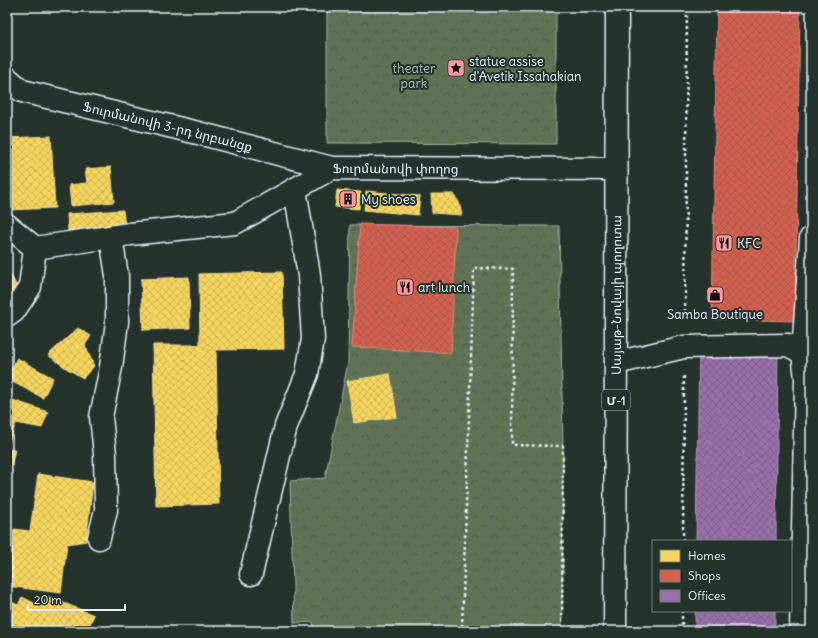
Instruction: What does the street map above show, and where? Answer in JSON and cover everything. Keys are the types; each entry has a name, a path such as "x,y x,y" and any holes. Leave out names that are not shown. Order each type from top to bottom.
{"main road":[{"name":"Սայաթ-Նովայի պողոտա","path":"615,631 617,7"},
{"name":"Ֆուրմանովի 3-րդ նրբանցք","path":"7,78 22,91 190,131 332,168"},
{"name":"Ֆուրմանովի փողոց","path":"35,248 130,234 235,223 332,168 616,170"},
{"path":"251,574 286,426 307,374 313,339 309,276 294,189"},
{"path":"7,225 35,248 30,287 14,311 7,316"},
{"path":"99,538 106,510 106,454 101,417 117,322 117,276 110,237"},
{"path":"801,631 806,379 803,353 811,238"},
{"path":"616,364 684,347 788,346 803,353"}],"path":[{"path":"371,7 497,9 497,7"},
{"path":"683,540 687,7"},
{"path":"527,631 462,628 474,268 513,269 512,445 563,446 562,631"},
{"path":"682,612 682,631"}],"green space":[{"name":"theater park","path":"327,7 556,7 556,144 327,143"},
{"path":"350,225 559,226 563,446 562,631 314,631 313,622 294,623 290,481 325,478 348,362"}],"building: Homes":[{"path":"51,136 55,208 7,210 7,138"},
{"path":"111,167 114,202 71,206 69,185 87,183 85,169"},
{"name":"My shoes","path":"337,190 361,192 359,209 335,207"},
{"path":"366,191 420,196 418,215 364,210"},
{"path":"431,194 453,194 459,202 462,215 432,213"},
{"path":"123,210 125,227 68,231 67,214"},
{"path":"7,267 19,291 7,297"},
{"path":"282,272 284,349 216,350 219,504 156,506 153,345 200,345 199,274"},
{"path":"189,277 190,328 143,330 141,279"},
{"path":"78,328 91,336 85,345 94,366 83,378 48,355"},
{"path":"17,358 53,378 43,398 7,379 7,376"},
{"path":"390,374 397,417 354,423 347,381"},
{"path":"7,398 48,412 42,428 16,423 8,445 7,445"},
{"path":"7,449 15,450 7,480"},
{"path":"38,474 93,482 86,541 67,544 61,593 7,586 14,529 30,531"},
{"path":"22,597 38,605 49,597 94,615 87,631 71,624 68,631 7,631 7,600 18,605"}],"building: Shops":[{"path":"717,7 800,7 795,321 712,319"},
{"name":"art lunch","path":"360,224 456,227 451,353 352,347"}],"building: Offices":[{"path":"699,348 778,349 776,540 696,540"},
{"path":"695,612 775,612 775,631 695,631"}],"place":[{"name":"statue assise d'Avetik Issahakian","path":"456,68"},
{"name":"My shoes","path":"348,199"},
{"name":"KFC","path":"724,243"},
{"name":"art lunch","path":"405,287"},
{"name":"Samba Boutique","path":"715,295"}]}
